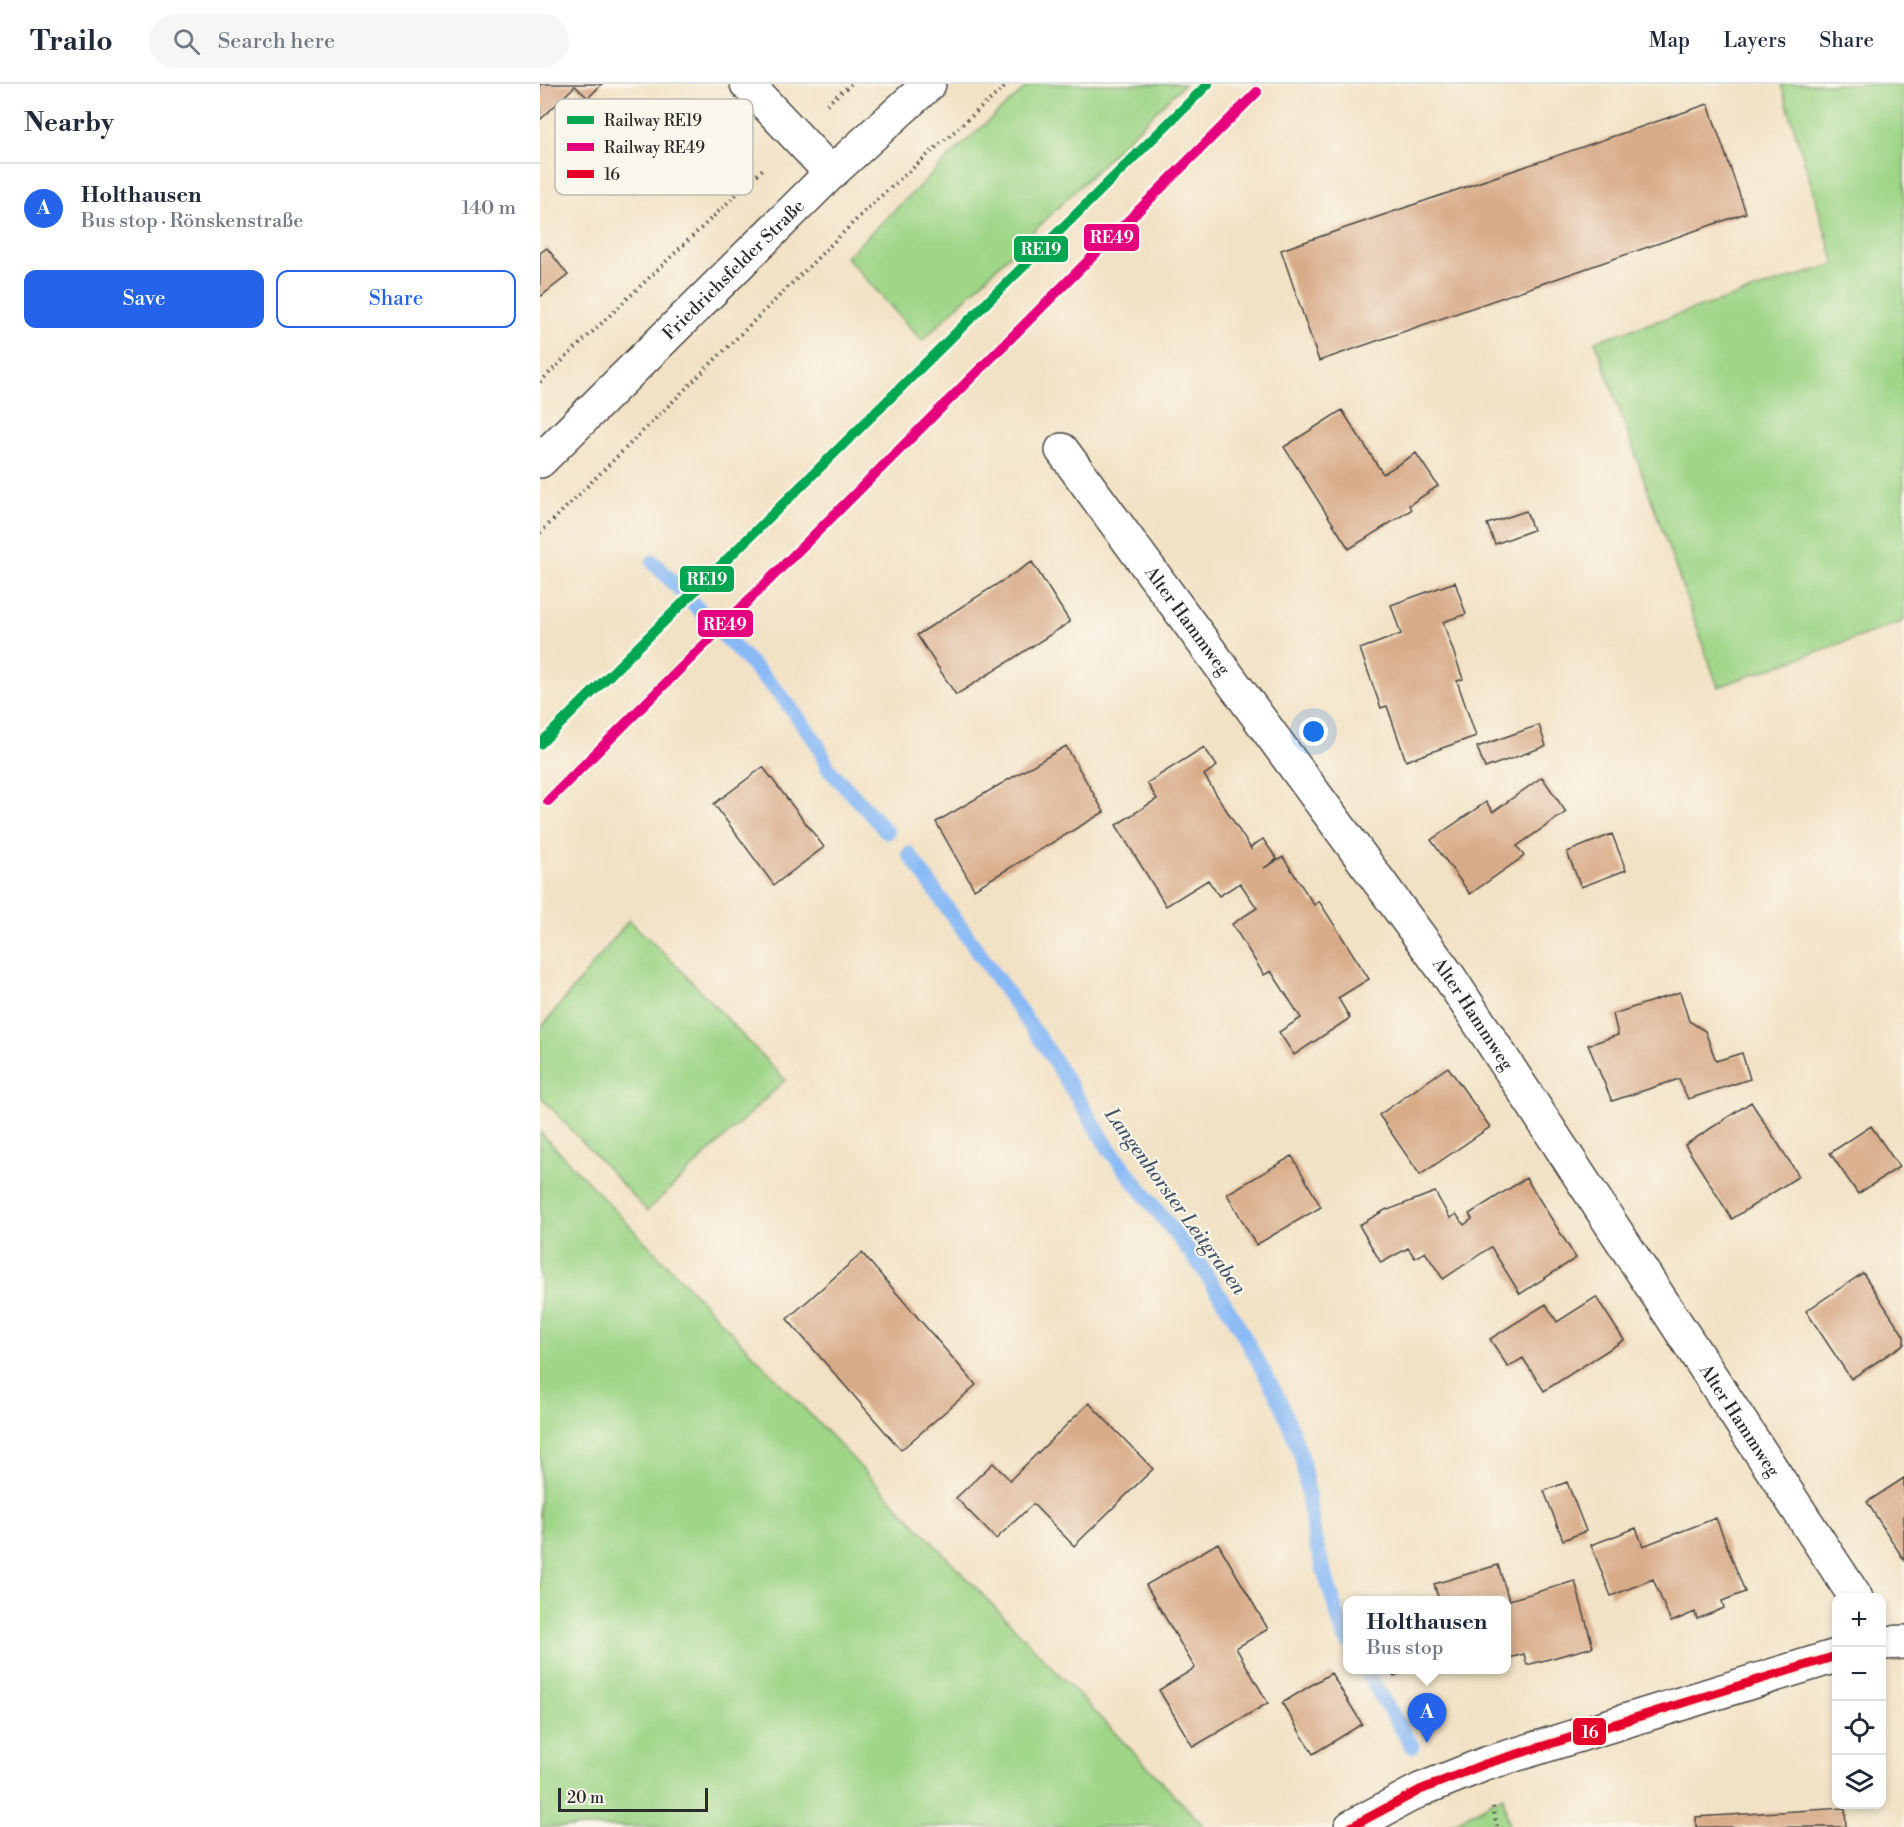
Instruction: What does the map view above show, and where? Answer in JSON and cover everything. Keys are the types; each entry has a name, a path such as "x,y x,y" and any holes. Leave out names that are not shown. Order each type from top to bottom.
{"street":[{"path":"747,84 831,174"},
{"name":"Friedrichsfelder Straße","path":"540,461 831,174 929,84"},
{"name":"Alter Hammweg","path":"1062,450 1450,978 1853,1593"},
{"path":"1351,1827 1420,1790 1485,1764 1832,1657"}],"path":[{"path":"540,533 871,205 1008,84"},
{"path":"753,180 794,134"},
{"path":"540,382 737,195"}],"green space":[{"path":"1030,84 1184,84 922,341 846,257 966,141"},
{"path":"1781,84 1904,84 1904,621 1718,687 1595,341 1835,264"},
{"path":"629,920 679,968 785,1080 647,1211 540,1096 540,1029"},
{"path":"540,1132 1205,1827 540,1827"},
{"path":"1503,1796 1509,1827 1447,1827"}],"building":[{"path":"540,84 602,84 588,98 575,86 562,99 555,99 555,105 540,120"},
{"path":"1708,104 1746,213 1319,361 1281,250"},
{"path":"547,248 568,275 540,297 540,253"},
{"path":"1342,410 1383,474 1416,453 1438,486 1409,505 1411,510 1349,549 1284,447"},
{"path":"1526,511 1533,530 1495,544 1487,524"},
{"path":"1032,562 1070,622 956,695 917,635"},
{"path":"1455,582 1466,614 1443,622 1463,679 1457,681 1476,736 1406,761 1387,706 1381,708 1360,649 1401,634 1391,605"},
{"path":"1539,725 1546,746 1485,768 1477,747"},
{"path":"1066,746 1104,812 974,889 936,822"},
{"path":"1204,747 1217,766 1204,775 1251,849 1263,839 1277,859 1264,868 1283,857 1314,905 1319,901 1369,979 1338,998 1350,1018 1294,1055 1279,1032 1301,1018 1271,971 1264,975 1232,924 1257,908 1240,883 1219,896 1208,880 1166,906 1116,825 1157,799 1147,783"},
{"path":"763,767 824,847 774,885 714,804"},
{"path":"1542,777 1566,812 1517,846 1524,856 1470,894 1431,840 1486,802 1493,812"},
{"path":"1612,834 1626,870 1581,887 1567,852"},
{"path":"1680,992 1689,1021 1705,1031 1716,1061 1742,1053 1750,1079 1688,1099 1679,1079 1612,1101 1588,1045 1618,1035 1613,1014"},
{"path":"1448,1067 1490,1127 1420,1175 1379,1115"},
{"path":"1751,1102 1799,1176 1732,1219 1685,1145"},
{"path":"1871,1126 1899,1167 1858,1194 1830,1153"},
{"path":"1292,1156 1321,1207 1256,1245 1227,1194"},
{"path":"1526,1178 1576,1258 1520,1294 1491,1247 1443,1279 1425,1252 1415,1258 1408,1248 1381,1263 1359,1225 1387,1209 1435,1192 1450,1218 1456,1214 1464,1225 1472,1219 1469,1214"},
{"path":"862,1253 976,1385 901,1450 787,1319"},
{"path":"1863,1273 1904,1336 1904,1344 1851,1379 1806,1311"},
{"path":"1596,1297 1624,1340 1544,1391 1523,1358 1508,1367 1490,1339 1546,1304 1557,1322"},
{"path":"1089,1403 1153,1469 1074,1546 1033,1504 996,1539 956,1498 993,1463 1010,1480"},
{"path":"1904,1478 1904,1560 1867,1502"},
{"path":"1567,1482 1586,1531 1563,1540 1544,1491"},
{"path":"1716,1518 1745,1592 1722,1601 1724,1608 1697,1619 1695,1612 1671,1622 1653,1579 1611,1596 1591,1545 1636,1528 1643,1546"},
{"path":"1218,1543 1268,1629 1236,1648 1268,1703 1193,1747 1159,1690 1195,1668 1146,1585"},
{"path":"1498,1565 1508,1596 1438,1596 1434,1584"},
{"path":"1575,1581 1593,1647 1527,1665 1524,1654 1511,1658 1511,1599"},
{"path":"1331,1673 1362,1724 1313,1754 1282,1703"},
{"path":"1845,1809 1846,1827 1696,1827 1696,1817"}],"waterway":[{"name":"Langenhorster Leitgraben","path":"653,562 780,694 817,743 828,768 887,832"},
{"name":"Langenhorster Leitgraben","path":"909,854 1047,1049 1109,1149 1200,1265 1233,1316 1281,1403 1302,1458 1315,1541 1343,1633"},
{"name":"Langenhorster Leitgraben","path":"1367,1674 1412,1746"}],"rail line":[{"name":"RE19","path":"540,744 1208,84"},
{"name":"RE49","path":"548,801 1257,92"}],"transit line":[{"name":"16","path":"1351,1827 1420,1790 1485,1764 1832,1657"}],"place":[{"name":"Holthausen","path":"1427,1743"}]}
